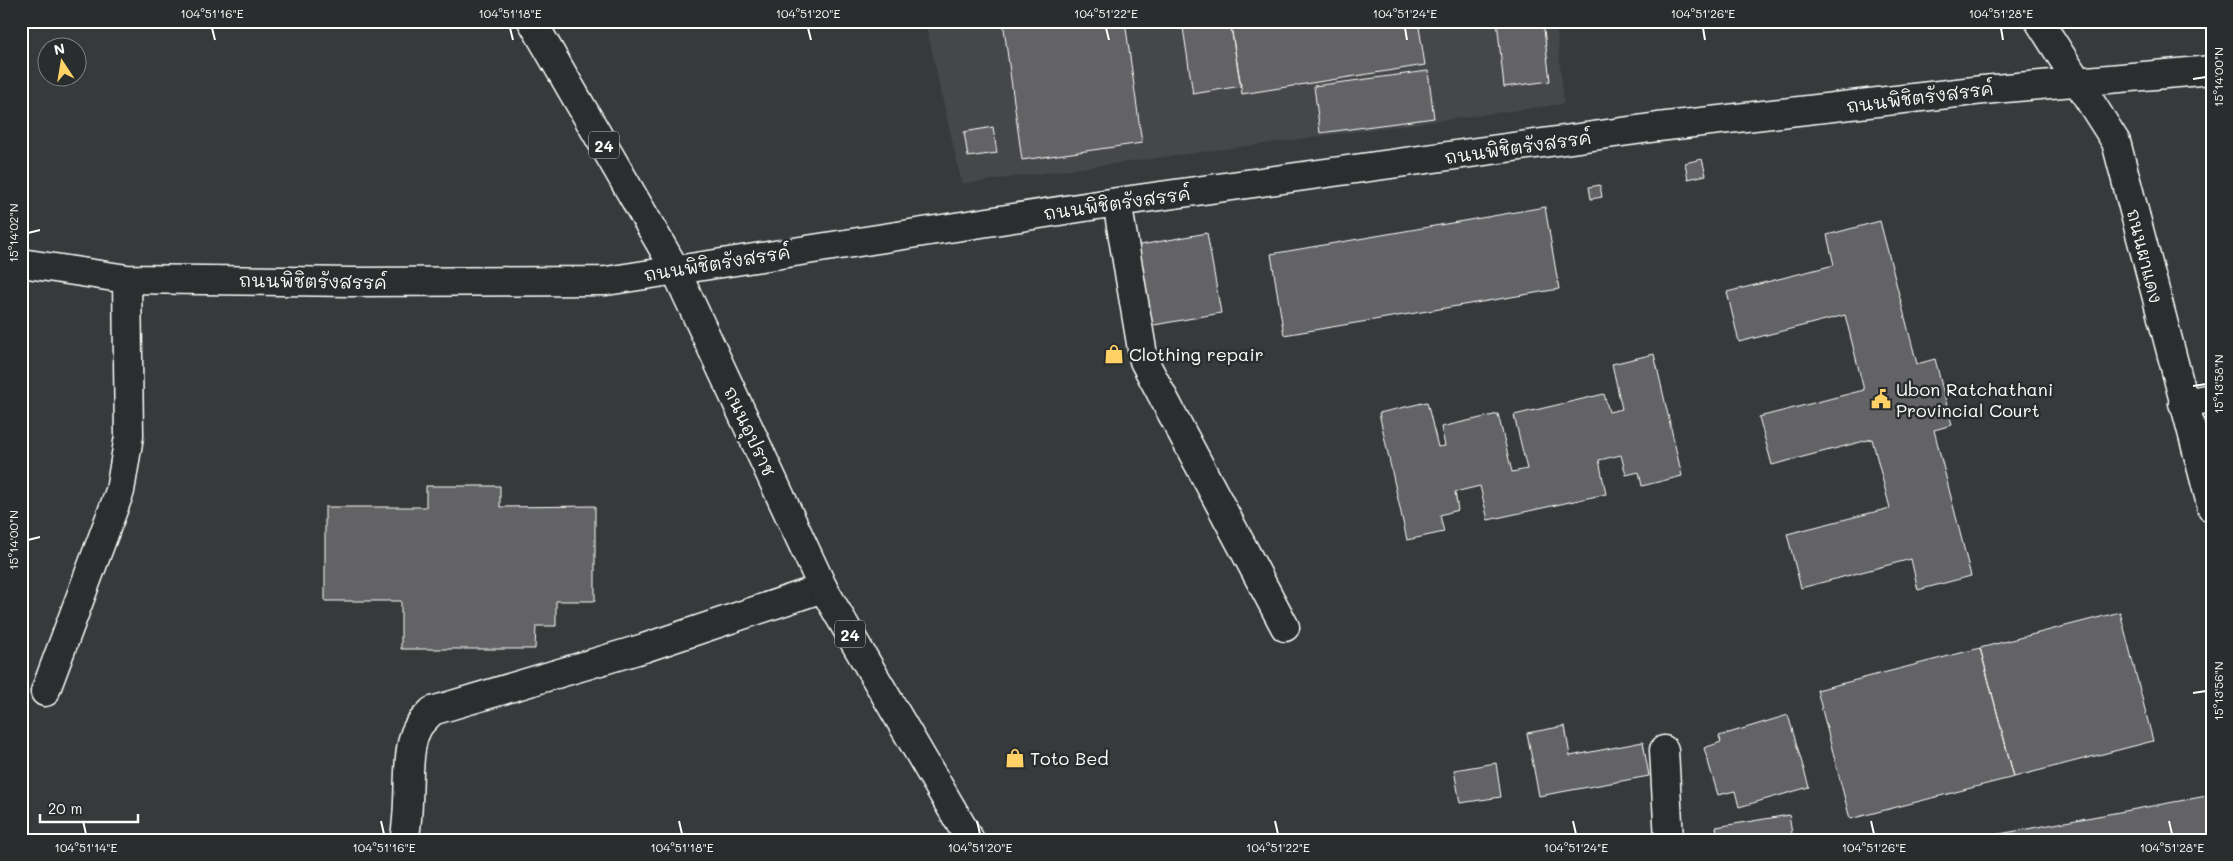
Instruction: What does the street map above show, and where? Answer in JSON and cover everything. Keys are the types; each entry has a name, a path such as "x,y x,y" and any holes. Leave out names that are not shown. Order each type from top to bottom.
{"street":[{"name":"ถนนอุปราช","path":"532,21 675,270 823,588 970,840"},
{"name":"ถนนผาแดง","path":"2040,21 2116,142 2212,508"},
{"name":"ถนนพิชิตรังสรรค์","path":"21,263 127,279 342,282 606,282 1117,202 1658,128 2076,81 2212,70"},
{"path":"1117,202 1144,361 1285,626"},
{"path":"44,692 120,491 129,436 127,279"},
{"path":"2183,403 2212,398"},
{"path":"404,840 408,825 412,746 416,730 432,711 644,648 823,588"},
{"path":"1664,750 1669,840"}],"shaded area":[{"path":"925,21 1556,21 1564,104 962,184"}],"building":[{"path":"1003,21 1125,21 1142,143 1022,160"},
{"path":"1182,21 1230,21 1241,86 1193,94"},
{"path":"1230,21 1418,21 1425,65 1242,94"},
{"path":"1497,21 1543,21 1550,81 1504,87"},
{"path":"1428,71 1434,118 1320,133 1314,86"},
{"path":"993,127 997,153 968,157 964,132"},
{"path":"1702,159 1706,175 1688,179 1685,163"},
{"path":"1600,185 1602,197 1591,199 1589,187"},
{"path":"1545,207 1559,289 1284,335 1271,254"},
{"name":"Ubon Ratchathani Provincial Court","path":"1880,221 1917,364 1935,359 1952,425 1934,430 1971,576 1918,590 1911,559 1801,588 1787,534 1890,508 1872,439 1772,465 1759,417 1864,390 1845,315 1739,342 1727,292 1834,265 1827,235"},
{"path":"1207,233 1221,313 1149,326 1135,246"},
{"path":"1654,354 1682,476 1642,486 1639,472 1626,475 1621,455 1599,460 1606,494 1488,520 1480,486 1455,492 1458,510 1440,515 1444,532 1407,540 1379,413 1427,402 1438,447 1445,446 1441,427 1498,414 1512,472 1527,469 1514,415 1604,394 1609,412 1622,409 1612,364"},
{"path":"426,486 500,486 500,507 595,506 595,601 556,601 556,626 536,626 535,649 401,649 401,601 325,601 325,507 426,507"},
{"path":"2120,612 2153,741 2014,777 1980,648"},
{"path":"1980,648 2014,777 1850,819 1817,690"},
{"path":"1788,715 1809,787 1739,807 1735,791 1718,795 1704,748 1721,742 1719,736"},
{"path":"1565,726 1570,756 1643,742 1649,776 1539,796 1527,733"},
{"path":"1496,763 1501,797 1460,803 1454,770"},
{"path":"2212,795 2212,840 1967,840"},
{"path":"1789,815 1793,840 1718,840 1716,827"}],"place":[{"name":"Clothing repair","path":"1114,354"},
{"name":"Ubon Ratchathani Provincial Court","path":"1881,399"},
{"name":"Toto Bed","path":"1015,758"}]}
